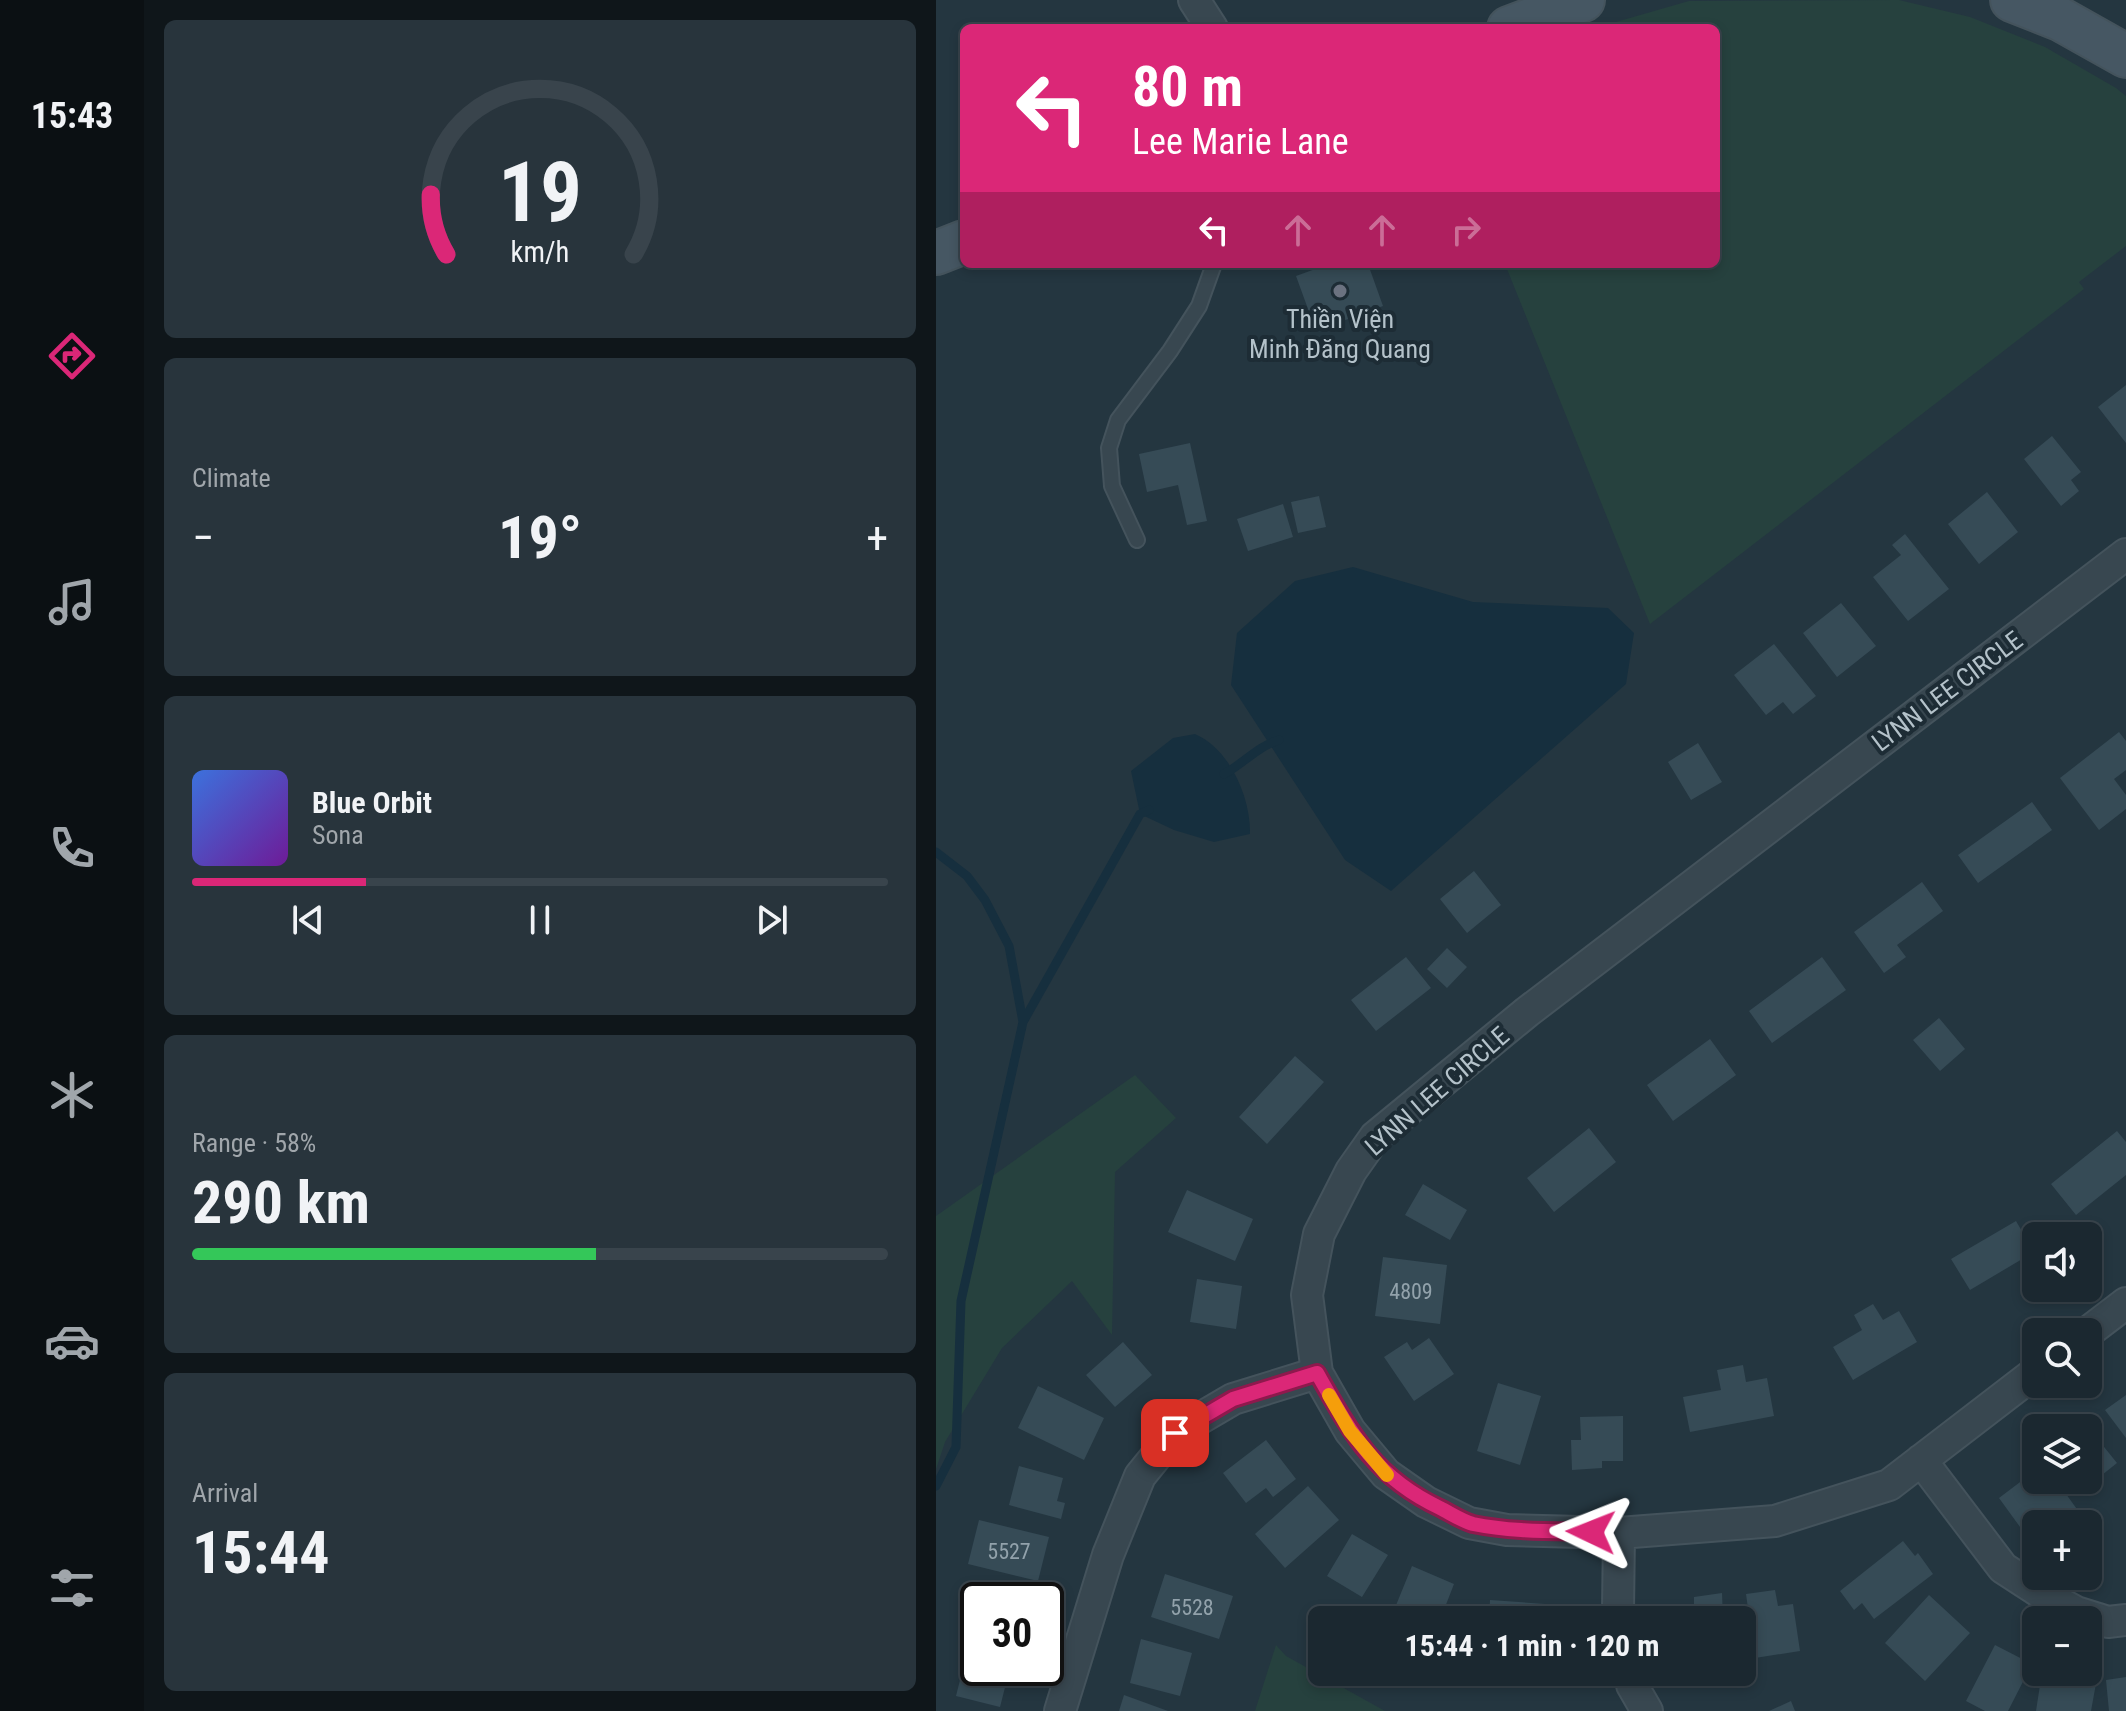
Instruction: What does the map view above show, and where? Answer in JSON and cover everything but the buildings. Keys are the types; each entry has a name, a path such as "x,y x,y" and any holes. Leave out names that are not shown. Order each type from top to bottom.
{"main road":[{"path":"1520,24 1583,0"},
{"path":"2012,0 2060,19 2126,56"},
{"path":"936,253 960,244"}],"street":[{"path":"1194,0 1209,24"},
{"name":"LYNN LEE CIRCLE","path":"2022,1383 1889,1485 1775,1521 1619,1533 1507,1530 1469,1523 1426,1502 1386,1474 1350,1431 1317,1373 1307,1295 1319,1234 1351,1171 1375,1137 1527,1012 2126,554"},
{"path":"2102,1321 2126,1303"},
{"path":"1060,1711 1108,1555 1140,1476 1175,1433 1198,1419 1233,1399 1317,1373"},
{"path":"1921,1460 2003,1568 2076,1612 2108,1622 2126,1620"},
{"path":"1618,1606 1619,1533"},
{"path":"1633,1686 1647,1711"}],"lane":[{"path":"1137,540 1112,486 1109,448 1118,420 1170,351 1199,306 1213,268"}],"green space":[{"path":"1899,0 1970,17 2045,47 2126,96 2126,246 2079,282 2084,289 1650,624 1507,268 1720,268 1720,24 1609,24 1689,1"},
{"path":"1135,1075 1176,1118 1115,1172 1112,1335 1072,1281 1002,1348 945,1442 936,1469 936,1216"},
{"path":"1276,1645 1286,1656 1308,1668 1308,1686 1340,1686 1385,1711 1255,1711"}],"water":[{"path":"1353,567 1473,602 1608,608 1634,633 1626,684 1391,891 1345,860 1231,685 1237,633 1295,581"},
{"path":"1195,734 1218,751 1236,776 1247,805 1250,834 1214,842 1174,830 1140,814 1131,771 1173,738"}],"waterway":[{"path":"1224,774 1264,746 1279,740"},
{"path":"936,1486 956,1447 961,1301 1023,1022 1140,814 1149,810"},
{"path":"936,852 967,876 985,900 1009,946 1023,1022"}],"slow traffic":[{"path":"1329,1395 1350,1431 1387,1475"}],"place":[{"name":"Thiền Viện Minh Đăng Quang","path":"1340,291"}],"route":[{"path":"1175,1433 1233,1399 1317,1373 1350,1431 1386,1474 1426,1502 1469,1523 1507,1530 1591,1532"}]}
